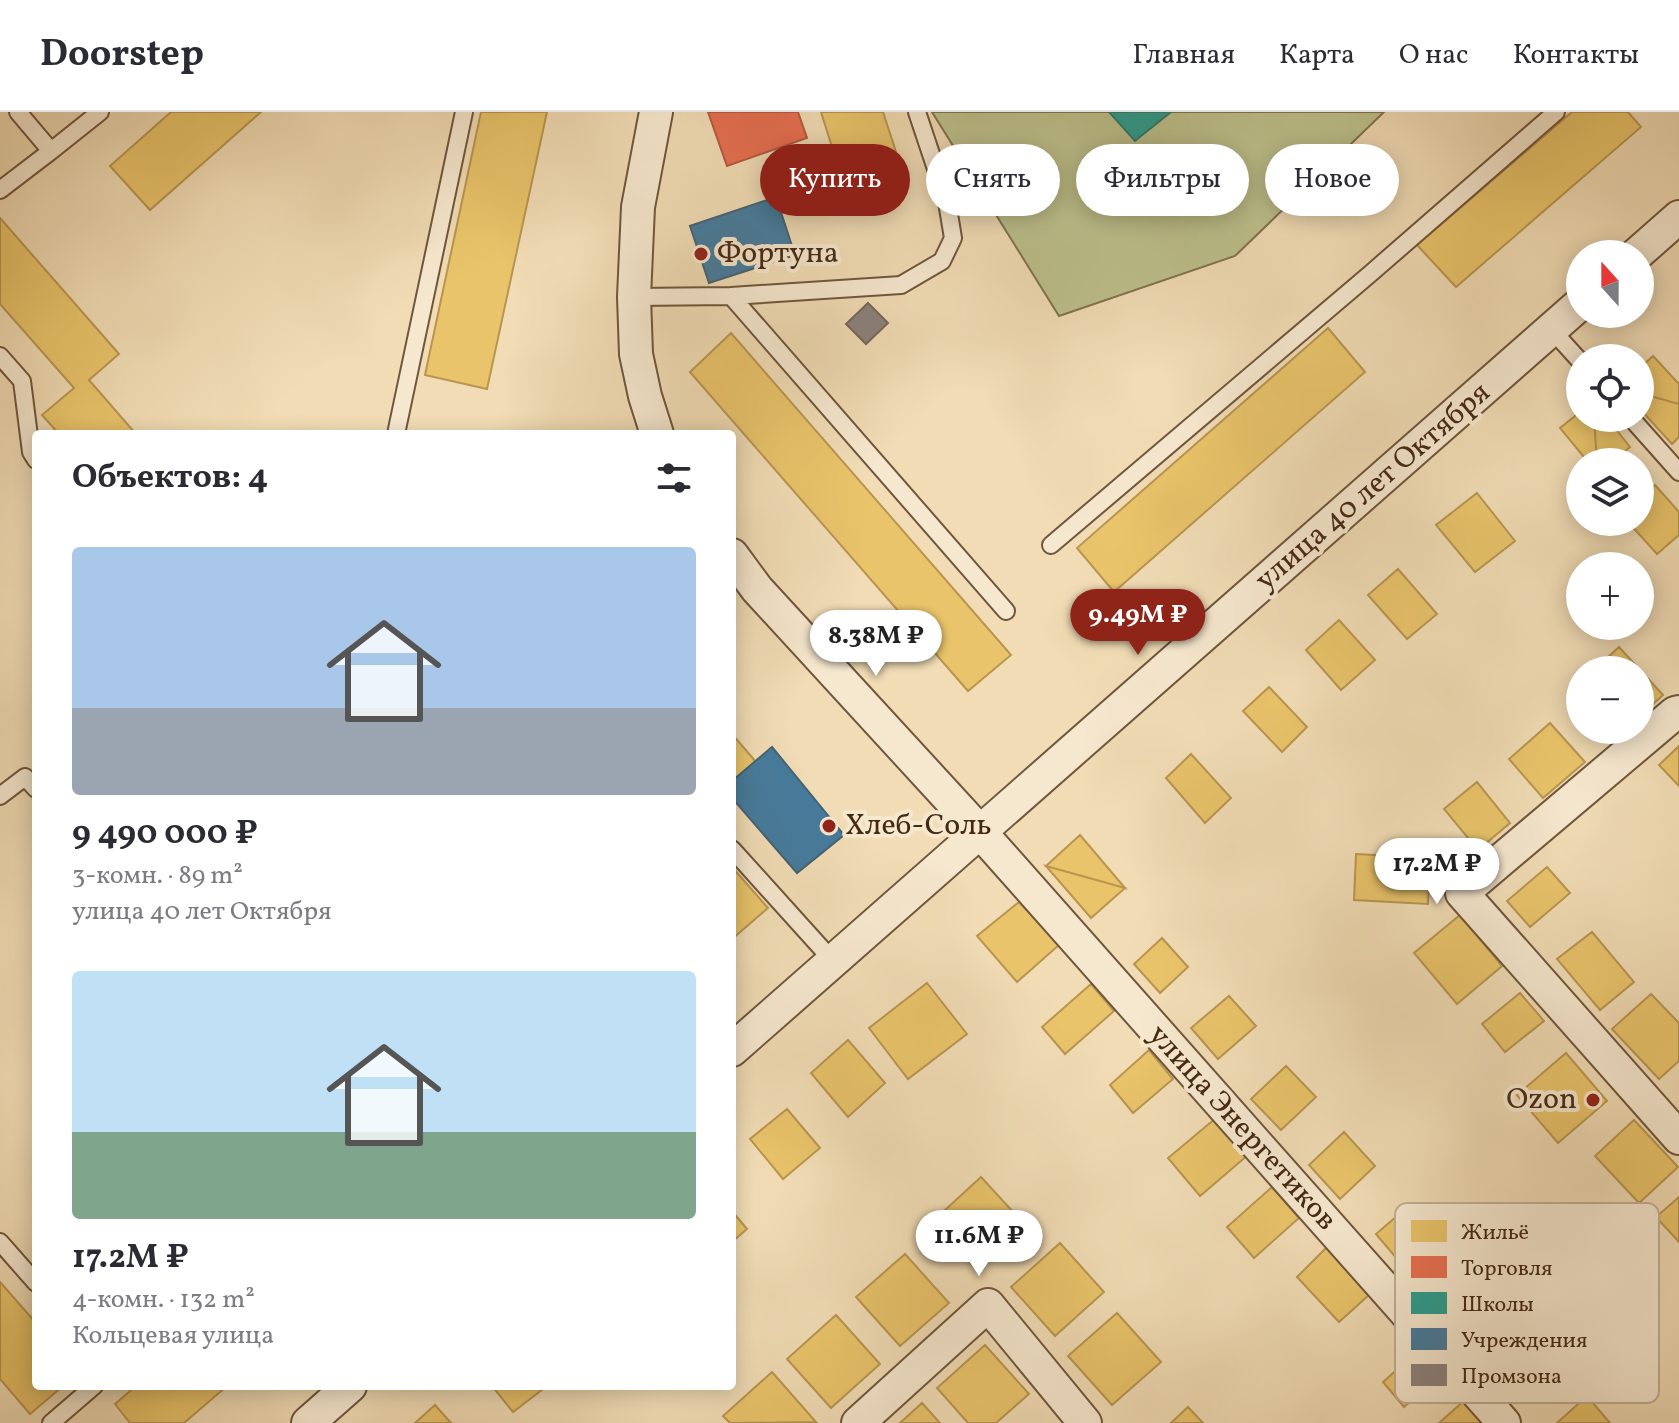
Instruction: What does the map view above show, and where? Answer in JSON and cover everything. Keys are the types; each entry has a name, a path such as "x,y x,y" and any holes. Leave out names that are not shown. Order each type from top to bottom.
{"street":[{"path":"656,112 638,207 634,297 636,354 656,430"},
{"path":"1653,240 1679,217"},
{"name":"улица 40 лет Октября","path":"736,1046 1566,316"},
{"name":"улица Энергетиков","path":"736,560 757,589 981,833 1395,1300"},
{"path":"1679,712 1462,893 1679,1138"},
{"path":"858,1423 988,1305 1085,1423"},
{"path":"308,1423 345,1390"},
{"name":"улица Энергетиков","path":"1486,1403 1504,1423"}],"lane":[{"path":"18,112 51,151"},
{"path":"0,190 100,112"},
{"path":"397,430 464,112"},
{"path":"634,297 731,296 901,285 942,261 953,238 947,202 917,112"},
{"path":"1051,545 1556,112"},
{"path":"731,296 1006,611"},
{"path":"1551,329 1566,346"},
{"path":"0,356 22,381 32,454"},
{"path":"1643,432 1679,472"},
{"path":"0,796 25,777 32,785"},
{"path":"736,853 833,961"},
{"path":"0,1242 32,1278"},
{"path":"51,1423 89,1390"}],"green space":[{"path":"932,112 1384,112 1351,144 1265,144 1265,216 1276,216 1235,256 1059,316 997,216 1060,216 1060,144 952,144"}],"building: Жильё":[{"path":"171,112 261,112 150,210 110,166"},
{"path":"481,112 547,112 487,389 425,375"},
{"path":"821,112 883,112 893,144 831,144"},
{"path":"1572,112 1628,112 1641,127 1456,287 1417,245"},
{"path":"0,218 119,354 89,380 133,430 55,430 42,415 74,388 0,304"},
{"path":"1328,328 1365,372 1114,592 1077,548"},
{"path":"731,333 1011,655 968,691 690,372"},
{"path":"1654,357 1679,384 1679,404 1654,397"},
{"path":"1654,397 1679,404 1679,437 1672,444 1654,424"},
{"path":"1566,423 1566,432 1595,432 1596,448 1576,448 1560,428"},
{"path":"1595,432 1618,432 1630,447 1629,448 1596,448"},
{"path":"1654,486 1679,512 1679,535 1657,554 1641,536 1654,536"},
{"path":"1477,493 1515,541 1475,572 1436,525"},
{"path":"1398,569 1437,614 1407,639 1368,595"},
{"path":"1339,620 1375,660 1341,690 1306,650"},
{"path":"1619,647 1627,656 1609,656"},
{"path":"1654,685 1663,695 1654,703"},
{"path":"1269,687 1307,727 1282,752 1243,711"},
{"path":"1550,723 1585,762 1543,798 1509,759"},
{"path":"736,739 756,762 736,779"},
{"path":"1679,746 1679,786 1659,765"},
{"path":"1191,754 1231,798 1205,823 1166,778"},
{"path":"1477,782 1510,823 1478,850 1444,809"},
{"path":"1080,835 1125,888 1046,866"},
{"path":"1356,854 1430,858 1428,904 1354,900"},
{"path":"1046,866 1125,888 1091,918"},
{"path":"1547,867 1570,893 1530,927 1507,901"},
{"path":"736,872 768,908 736,936"},
{"path":"1019,902 1059,945 1017,982 977,936"},
{"path":"1460,915 1502,966 1457,1004 1414,953"},
{"path":"1592,932 1634,982 1600,1010 1557,959"},
{"path":"1162,938 1188,967 1160,993 1134,964"},
{"path":"927,983 967,1034 908,1079 869,1028"},
{"path":"1091,984 1114,1011 1065,1054 1042,1027"},
{"path":"1520,993 1544,1021 1505,1052 1482,1024"},
{"path":"1651,994 1679,1023 1679,1061 1659,1079 1612,1029"},
{"path":"1229,996 1256,1026 1218,1059 1191,1028"},
{"path":"848,1040 885,1083 848,1117 811,1073"},
{"path":"1149,1050 1173,1079 1133,1113 1110,1085"},
{"path":"1566,1053 1607,1101 1558,1143 1517,1095"},
{"path":"1286,1066 1316,1097 1281,1130 1251,1099"},
{"path":"787,1109 820,1148 783,1179 750,1139"},
{"path":"1216,1118 1248,1155 1200,1196 1168,1158"},
{"path":"1634,1120 1678,1167 1639,1203 1595,1156"},
{"path":"1344,1132 1375,1166 1340,1199 1309,1165"},
{"path":"981,1177 1026,1226 977,1270 933,1221"},
{"path":"1272,1187 1299,1218 1254,1258 1227,1227"},
{"path":"1679,1197 1679,1242 1659,1220 1659,1214"},
{"path":"736,1216 747,1229 736,1239"},
{"path":"1395,1218 1395,1256 1376,1234"},
{"path":"1060,1243 1104,1292 1055,1336 1011,1287"},
{"path":"1326,1248 1369,1295 1339,1322 1297,1277"},
{"path":"905,1254 949,1303 900,1346 856,1297"},
{"path":"0,1282 32,1318 32,1390 58,1390 30,1414 0,1379"},
{"path":"1117,1313 1161,1362 1112,1405 1068,1356"},
{"path":"836,1315 880,1364 831,1408 787,1359"},
{"path":"985,1345 1029,1394 996,1423 968,1423 937,1388"},
{"path":"1395,1371 1395,1396 1383,1382"},
{"path":"772,1372 816,1422 730,1423 723,1416"},
{"path":"131,1390 222,1390 184,1423 130,1423 115,1404"},
{"path":"495,1390 542,1390 513,1412"},
{"path":"922,1403 940,1423 900,1423"},
{"path":"1462,1403 1468,1403 1487,1423 1439,1423"},
{"path":"1579,1403 1593,1403 1610,1423 1557,1423"},
{"path":"435,1405 451,1423 415,1423"},
{"path":"1188,1407 1203,1423 1171,1423"}],"building: Торговля":[{"path":"708,112 798,112 807,138 790,144 760,144 760,154 727,166"}],"building: Школы":[{"path":"1109,112 1171,112 1135,141"}],"building: Учреждения":[{"path":"760,202 760,216 782,216 795,255 709,283 690,226"},
{"path":"772,747 844,835 797,873 736,803 736,778"}],"building: Промзона":[{"path":"868,303 888,323 866,344 846,324"}],"place":[{"name":"Фортуна","path":"701,254"},
{"name":"Хлеб-Соль","path":"829,826"},
{"name":"Ozon","path":"1593,1100"}]}
